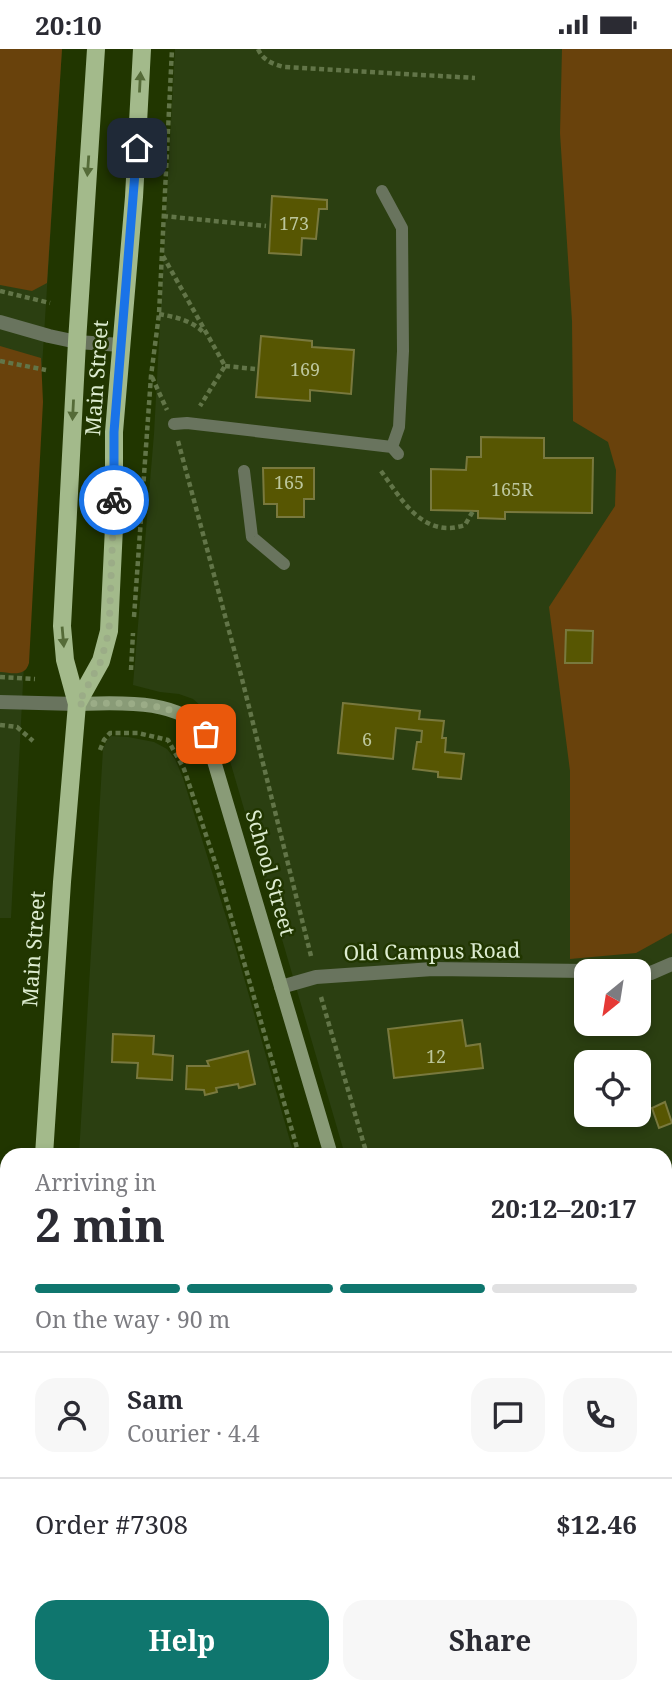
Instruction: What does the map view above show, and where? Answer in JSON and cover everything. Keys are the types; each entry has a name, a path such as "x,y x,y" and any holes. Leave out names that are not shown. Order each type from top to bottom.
{"main road":[{"name":"Main Street","path":"44,1148 62,882 78,704 65,660 62,626 76,342 96,49"},
{"name":"Main Street","path":"78,704 101,661 109,631 114,527 114,432 134,197 142,49"},
{"name":"School Street","path":"78,704 127,703 151,706 187,718 200,725 206,734 329,1148"}],"street":[{"path":"0,322 76,342 121,345"},
{"path":"0,702 78,704"},
{"path":"651,972 672,964"},
{"name":"Old Campus Road","path":"281,987 316,977 433,969 574,971"}],"lane":[{"path":"174,425 187,423 395,451 403,351 402,228 382,191"},
{"path":"244,471 252,537 284,564"}],"path":[{"path":"131,670 151,376 159,314 172,49"},
{"path":"258,49 267,61 284,67 475,78"},
{"path":"163,216 266,226"},
{"path":"162,254 225,366"},
{"path":"0,291 50,303"},
{"path":"159,314 194,324 209,338"},
{"path":"0,361 46,370"},
{"path":"225,366 255,369"},
{"path":"174,425 198,408 225,366"},
{"path":"151,376 174,425 236,655 311,956"},
{"path":"382,471 408,509 433,525 451,530 465,525 473,511"},
{"path":"0,677 35,679"},
{"path":"0,725 17,727 33,741"},
{"path":"100,750 110,733 148,735 168,740 184,769 219,871 297,1148"},
{"path":"321,997 366,1148"}],"shaded area":[{"path":"0,49 62,49 27,605 11,918 0,918"},
{"path":"0,49 62,49 47,283 32,291 0,285"},
{"path":"175,49 672,49 672,1148 343,1148 223,737 215,718 193,699 133,685 154,434"},
{"path":"562,49 672,49 672,933 636,953 570,959 570,771 549,607 615,506 616,470 608,442 573,421 572,321 560,133"},
{"path":"0,346 41,358 43,402 29,663 25,670 18,673 0,672"},
{"path":"111,736 154,742 167,749 175,759 235,946 292,1148 79,1148 103,749"}],"building":[{"path":"272,196 327,200 327,209 319,209 316,239 302,238 301,255 269,253"},
{"path":"261,336 312,341 312,347 354,350 351,394 310,390 310,401 256,397"},
{"path":"481,437 544,438 544,458 593,458 592,513 505,512 505,519 478,518 478,511 431,510 431,469 466,470 467,457 481,457"},
{"path":"263,468 314,468 314,499 304,499 304,517 277,517 277,504 264,504"},
{"path":"566,630 593,631 592,663 565,663"},
{"path":"343,703 420,711 419,719 444,721 442,738 446,738 445,752 464,754 461,779 438,777 438,772 413,769 417,742 421,742 422,731 396,728 393,759 338,753"},
{"path":"462,1020 466,1046 480,1044 483,1068 394,1078 388,1029"},
{"path":"113,1034 154,1036 153,1054 173,1056 172,1080 137,1078 138,1063 112,1062"},
{"path":"248,1051 255,1084 239,1088 238,1084 216,1088 217,1092 205,1095 204,1090 186,1089 187,1066 209,1066 207,1061"},
{"path":"665,1102 672,1123 659,1128 652,1108"}],"way so far":[{"path":"114,500 109,631 101,661 78,704 127,703 151,706 187,718 200,725 206,734"}],"route":[{"path":"114,500 114,432 137,148"}]}
